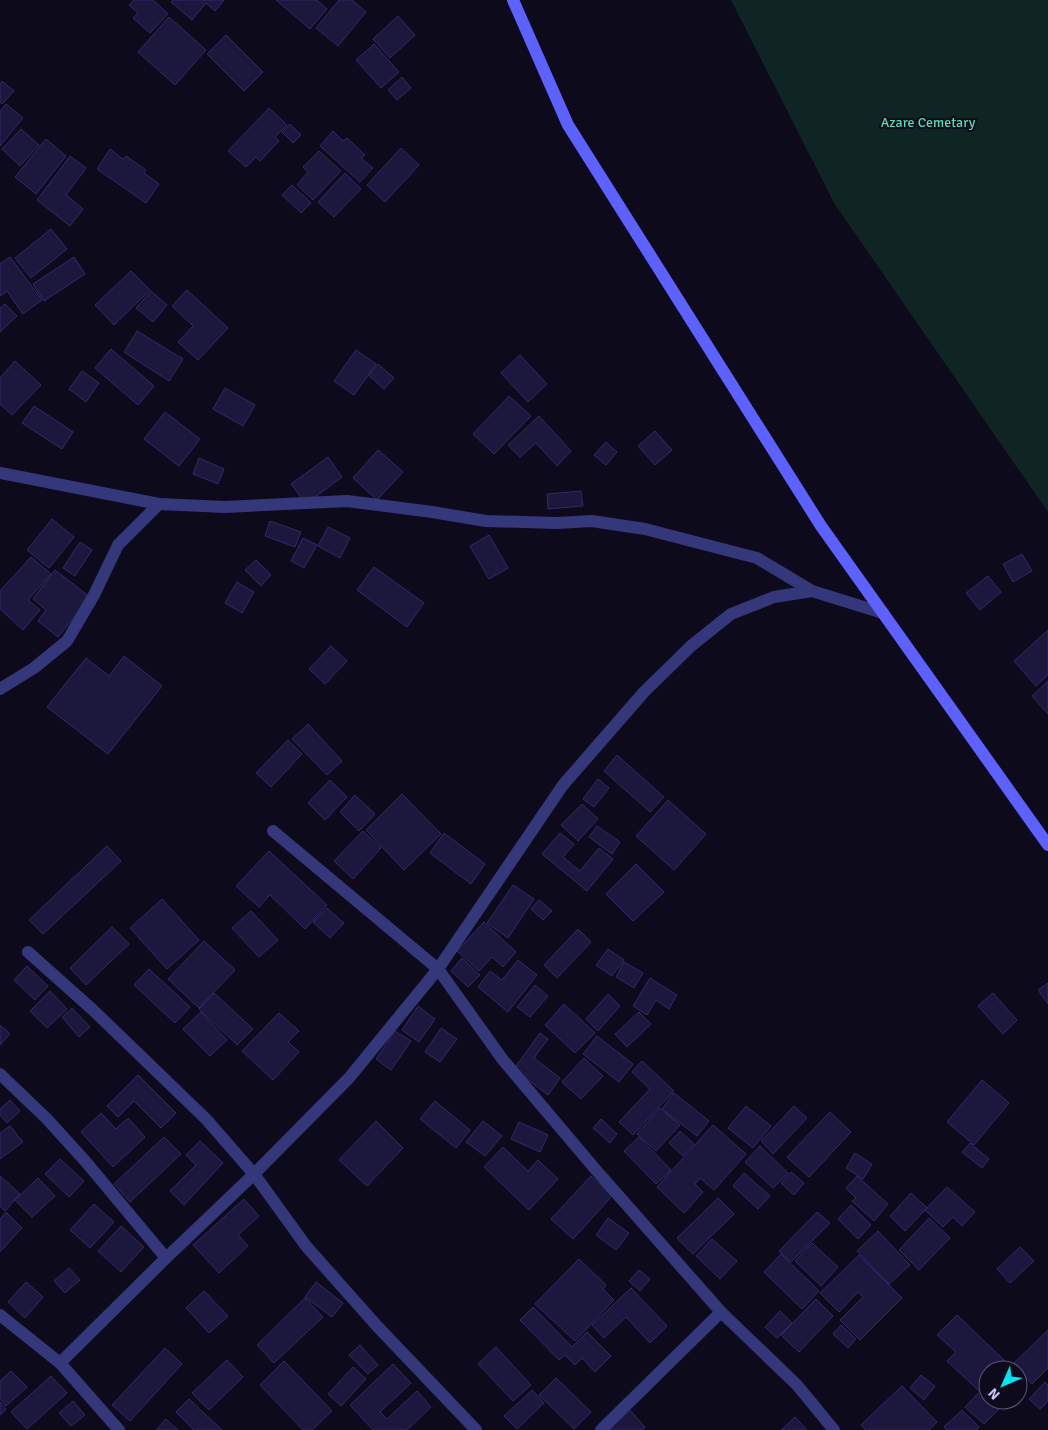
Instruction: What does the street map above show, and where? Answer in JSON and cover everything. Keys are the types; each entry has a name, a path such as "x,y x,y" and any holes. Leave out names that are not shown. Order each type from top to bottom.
{"street":[{"path":"513,0 568,126 822,526 1048,845"},
{"path":"0,473 159,504 225,507 347,501 486,521 558,523 592,521 645,529 757,558 812,591 883,613"},
{"path":"0,689 34,668 68,641 94,595 118,545 159,504"},
{"path":"60,1363 254,1174 349,1078 438,969 563,785 644,692 691,646 731,614 774,597 812,591"},
{"path":"273,831 438,969 504,1060 596,1170 721,1312 797,1385 834,1430"},
{"path":"28,952 93,1010 206,1120 254,1174 306,1246 377,1326 476,1430"},
{"path":"0,1074 47,1119 86,1162 166,1258"},
{"path":"601,1430 721,1312"},
{"path":"2,1318 60,1363 119,1430"}],"green space":[{"name":"Azare Cemetary","path":"731,0 1048,0 1048,512 834,203"}],"building":[{"path":"134,0 153,0 168,14 150,33 133,18 138,13 129,5"},
{"path":"173,0 224,0 215,11 206,3 192,20 171,2"},
{"path":"276,0 317,0 327,9 310,29"},
{"path":"339,0 352,0 366,12 338,46 316,28"},
{"path":"398,16 415,35 390,58 373,39"},
{"path":"169,17 206,50 175,85 138,52"},
{"path":"226,35 263,72 244,91 207,54"},
{"path":"374,44 399,72 381,88 356,60"},
{"path":"402,77 411,88 397,100 388,90"},
{"path":"2,81 14,91 2,104 0,102 0,84"},
{"path":"6,104 23,118 0,146 0,111"},
{"path":"269,108 287,125 275,137 279,141 260,161 256,157 246,167 228,151"},
{"path":"290,124 301,135 293,143 282,132"},
{"path":"21,129 39,145 20,166 2,149"},
{"path":"333,131 343,141 347,138 365,155 361,158 373,168 360,182 320,146"},
{"path":"46,139 66,156 36,194 15,177"},
{"path":"401,148 419,165 385,202 367,185"},
{"path":"110,149 123,159 126,156 146,170 144,173 159,184 146,203 97,169"},
{"path":"319,151 341,171 313,200 297,185 308,172 303,167"},
{"path":"70,156 86,168 66,195 83,209 70,226 37,200"},
{"path":"345,173 361,189 334,217 318,202"},
{"path":"292,185 311,203 301,213 282,195"},
{"path":"51,229 67,249 31,278 15,258"},
{"path":"10,257 42,300 23,314 7,291 0,296 0,264"},
{"path":"74,257 85,274 44,301 33,284"},
{"path":"131,271 150,290 114,325 95,305"},
{"path":"187,290 228,328 198,360 178,342 193,326 172,306"},
{"path":"151,291 167,305 153,322 136,308"},
{"path":"5,304 17,316 0,332 0,308"},
{"path":"137,331 183,359 169,381 124,352"},
{"path":"111,349 154,386 138,405 95,368"},
{"path":"356,350 376,364 354,395 334,381"},
{"path":"520,355 547,384 528,402 501,373"},
{"path":"15,361 41,385 12,415 0,404 0,378"},
{"path":"378,364 394,378 384,389 368,375"},
{"path":"82,371 99,383 86,402 69,389"},
{"path":"225,388 255,405 243,426 213,409"},
{"path":"509,396 531,416 494,454 473,434"},
{"path":"34,406 73,432 62,449 22,423"},
{"path":"165,412 200,439 179,466 144,439"},
{"path":"539,416 571,451 557,466 536,443 520,457 508,445"},
{"path":"655,431 672,450 655,465 638,446"},
{"path":"606,442 617,452 606,465 594,455"},
{"path":"378,450 403,472 377,500 353,478"},
{"path":"328,457 342,477 306,504 291,484"},
{"path":"199,458 224,469 218,484 193,474"},
{"path":"581,491 583,506 548,509 547,494"},
{"path":"52,519 74,537 49,568 27,550"},
{"path":"270,521 301,532 295,547 265,536"},
{"path":"328,527 350,538 340,558 318,546"},
{"path":"489,535 508,568 489,579 470,546"},
{"path":"303,538 317,545 304,568 291,561"},
{"path":"80,542 92,550 75,576 63,568"},
{"path":"1022,554 1032,571 1013,582 1003,564"},
{"path":"31,557 51,574 28,600 40,610 23,630 0,609 0,591"},
{"path":"256,560 271,575 261,586 245,570"},
{"path":"374,567 424,603 407,627 357,590"},
{"path":"55,570 90,597 58,637 38,621 46,610 33,599"},
{"path":"988,576 1001,592 980,610 966,593"},
{"path":"237,582 254,592 242,613 225,603"},
{"path":"1048,630 1048,675 1036,686 1014,661"},
{"path":"331,646 347,661 325,684 309,669"},
{"path":"124,656 162,686 108,754 47,707 86,658 109,676"},
{"path":"1048,681 1048,714 1032,696"},
{"path":"308,724 342,761 327,775 292,739"},
{"path":"288,740 302,754 271,787 256,773"},
{"path":"617,755 664,797 650,812 604,771"},
{"path":"598,779 609,788 594,807 583,799"},
{"path":"330,780 347,797 325,820 308,803"},
{"path":"402,794 441,834 404,870 366,830"},
{"path":"355,795 375,814 359,831 340,812"},
{"path":"668,800 706,834 674,870 636,836"},
{"path":"582,804 598,819 578,841 561,825"},
{"path":"597,826 620,842 612,854 589,837"},
{"path":"363,831 381,848 353,879 334,861"},
{"path":"444,833 485,864 471,884 430,853"},
{"path":"560,833 574,844 563,857 580,871 599,848 613,859 587,891 542,854"},
{"path":"107,846 121,861 43,934 29,920"},
{"path":"269,851 327,905 305,929 270,895 259,907 236,886"},
{"path":"636,864 664,892 633,921 606,894"},
{"path":"513,885 534,899 508,938 487,923"},
{"path":"162,899 199,940 167,969 130,928"},
{"path":"539,900 552,911 543,920 531,909"},
{"path":"327,908 344,923 330,938 313,922"},
{"path":"251,911 278,940 259,957 232,928"},
{"path":"484,922 516,952 503,967 492,957 479,971 457,951"},
{"path":"112,927 129,944 86,985 70,968"},
{"path":"578,929 591,942 557,978 544,965"},
{"path":"204,941 235,970 199,1008 168,979"},
{"path":"608,949 624,960 612,976 596,965"},
{"path":"462,958 480,975 468,987 451,971"},
{"path":"518,960 537,975 508,1012 478,987 490,971 502,980"},
{"path":"624,962 643,973 634,988 616,977"},
{"path":"27,966 48,986 35,1000 14,980"},
{"path":"149,969 190,1007 175,1023 134,985"},
{"path":"650,978 677,995 669,1009 656,1000 647,1015 633,1006"},
{"path":"1048,983 1048,1004 1038,990"},
{"path":"535,985 548,996 530,1017 517,1007"},
{"path":"50,991 67,1009 47,1028 30,1011"},
{"path":"214,993 253,1029 237,1045 199,1009"},
{"path":"993,993 1017,1020 1003,1034 978,1006"},
{"path":"608,994 620,1006 598,1031 586,1019"},
{"path":"564,1004 595,1033 575,1053 545,1025"},
{"path":"418,1006 435,1019 419,1042 402,1030"},
{"path":"72,1008 90,1027 79,1037 62,1017"},
{"path":"201,1012 227,1040 210,1056 183,1029"},
{"path":"639,1012 651,1024 627,1047 615,1034"},
{"path":"279,1013 299,1031 288,1042 299,1052 273,1080 242,1051"},
{"path":"0,1025 10,1034 0,1045"},
{"path":"441,1028 457,1039 440,1062 425,1052"},
{"path":"395,1031 411,1041 391,1070 376,1059"},
{"path":"540,1033 548,1039 534,1058 560,1078 548,1095 514,1069"},
{"path":"597,1036 633,1064 619,1082 583,1054"},
{"path":"584,1058 603,1076 581,1099 562,1082"},
{"path":"642,1061 674,1091 633,1135 619,1122 650,1089 632,1072"},
{"path":"138,1075 176,1113 161,1128 134,1101 118,1117 107,1106"},
{"path":"982,1080 1009,1103 974,1145 947,1122"},
{"path":"674,1093 709,1121 697,1136 662,1109"},
{"path":"10,1100 20,1111 7,1123 0,1115 0,1109"},
{"path":"435,1101 470,1130 456,1148 420,1119"},
{"path":"746,1106 771,1126 753,1148 728,1128"},
{"path":"794,1106 807,1118 773,1154 761,1141"},
{"path":"660,1108 680,1125 656,1151 637,1134"},
{"path":"830,1112 851,1132 809,1177 787,1157"},
{"path":"101,1113 116,1129 128,1118 145,1137 113,1167 81,1132"},
{"path":"601,1119 617,1134 610,1143 593,1128"},
{"path":"376,1121 403,1148 367,1186 339,1160"},
{"path":"483,1121 502,1136 485,1156 466,1142"},
{"path":"519,1122 548,1135 540,1152 511,1139"},
{"path":"713,1125 746,1154 714,1190 700,1178 695,1184 703,1192 684,1213 657,1187"},
{"path":"10,1126 23,1142 0,1159 0,1133"},
{"path":"680,1131 694,1144 683,1156 669,1143"},
{"path":"164,1137 181,1154 130,1202 114,1184"},
{"path":"639,1137 671,1170 656,1184 624,1151"},
{"path":"200,1141 223,1163 184,1205 170,1191 196,1165 186,1155"},
{"path":"970,1143 989,1159 982,1168 962,1152"},
{"path":"760,1146 788,1173 773,1188 745,1162"},
{"path":"503,1147 528,1171 538,1160 558,1179 529,1210 484,1167"},
{"path":"855,1153 872,1164 863,1179 846,1168"},
{"path":"60,1159 84,1181 69,1197 45,1174"},
{"path":"791,1172 804,1183 794,1195 781,1183"},
{"path":"744,1173 770,1196 758,1209 733,1186"},
{"path":"0,1176 20,1194 5,1211 0,1206"},
{"path":"591,1176 612,1196 573,1239 551,1219"},
{"path":"857,1176 888,1204 874,1221 852,1201 856,1198 846,1188"},
{"path":"38,1178 55,1196 32,1217 15,1200"},
{"path":"947,1187 975,1212 962,1226 953,1217 943,1227 925,1210"},
{"path":"911,1193 927,1208 905,1231 890,1216"},
{"path":"718,1198 734,1214 693,1254 677,1238"},
{"path":"244,1199 259,1216 238,1235 248,1246 219,1273 193,1245"},
{"path":"94,1204 114,1222 90,1248 70,1230"},
{"path":"851,1205 871,1225 858,1239 838,1219"},
{"path":"6,1212 22,1228 0,1252 0,1219"},
{"path":"817,1212 830,1223 791,1262 779,1251"},
{"path":"608,1218 629,1233 616,1250 596,1235"},
{"path":"929,1218 950,1238 919,1270 899,1250"},
{"path":"121,1226 144,1247 121,1272 98,1251"},
{"path":"878,1231 910,1265 889,1284 857,1251"},
{"path":"712,1239 737,1261 720,1279 696,1256"},
{"path":"812,1243 838,1267 821,1286 795,1261"},
{"path":"1020,1247 1034,1261 1010,1283 997,1269"},
{"path":"781,1254 819,1291 802,1309 764,1272"},
{"path":"859,1255 902,1298 860,1340 840,1320 863,1297 858,1292 839,1312 820,1293"},
{"path":"579,1259 606,1285 603,1289 614,1300 575,1341 535,1304"},
{"path":"69,1268 80,1280 65,1293 54,1281"},
{"path":"639,1270 650,1279 640,1291 629,1281"},
{"path":"26,1282 43,1297 25,1318 8,1302"},
{"path":"316,1282 343,1303 332,1317 305,1297"},
{"path":"631,1288 667,1326 650,1343 626,1317 604,1338 592,1325"},
{"path":"204,1291 228,1316 209,1333 186,1308"},
{"path":"305,1298 323,1317 274,1363 257,1345"},
{"path":"816,1299 833,1316 799,1352 781,1335"},
{"path":"533,1307 572,1347 587,1332 611,1356 595,1372 582,1358 575,1365 565,1355 559,1360 520,1320"},
{"path":"780,1311 792,1323 777,1338 765,1327"},
{"path":"957,1315 1004,1360 978,1360 978,1390 947,1361 956,1352 937,1335"},
{"path":"841,1325 856,1339 848,1348 833,1334"},
{"path":"1048,1330 1048,1368 1032,1384 1028,1380 1028,1360 1017,1360"},
{"path":"360,1345 378,1365 368,1374 349,1355"},
{"path":"496,1347 531,1385 513,1401 478,1364"},
{"path":"165,1348 182,1364 130,1421 112,1405"},
{"path":"227,1360 243,1377 209,1410 192,1393"},
{"path":"284,1361 332,1411 312,1430 303,1430 260,1385"},
{"path":"393,1364 411,1383 380,1412 387,1419 417,1391 431,1407 407,1430 373,1430 350,1405"},
{"path":"353,1367 366,1379 341,1406 328,1394"},
{"path":"11,1371 27,1387 6,1406 0,1399 0,1381"},
{"path":"921,1375 935,1386 924,1400 910,1388"},
{"path":"51,1376 67,1393 27,1429 11,1412"},
{"path":"556,1378 591,1412 574,1429 539,1395"},
{"path":"1045,1382 1048,1385 1048,1401 1040,1409 1029,1399"},
{"path":"902,1386 937,1422 929,1430 866,1430 861,1425"},
{"path":"532,1390 544,1403 517,1429 504,1416"},
{"path":"978,1393 978,1410 998,1410 984,1424 965,1407"},
{"path":"189,1399 222,1430 194,1430 176,1412"},
{"path":"73,1401 85,1415 71,1426 59,1413"},
{"path":"0,1402 6,1409 0,1415"},
{"path":"629,1409 645,1427 642,1430 610,1430 608,1428"},
{"path":"962,1410 979,1427 976,1430 947,1430 944,1427"},
{"path":"795,1417 807,1430 781,1430"},
{"path":"166,1419 178,1430 156,1430"}]}
